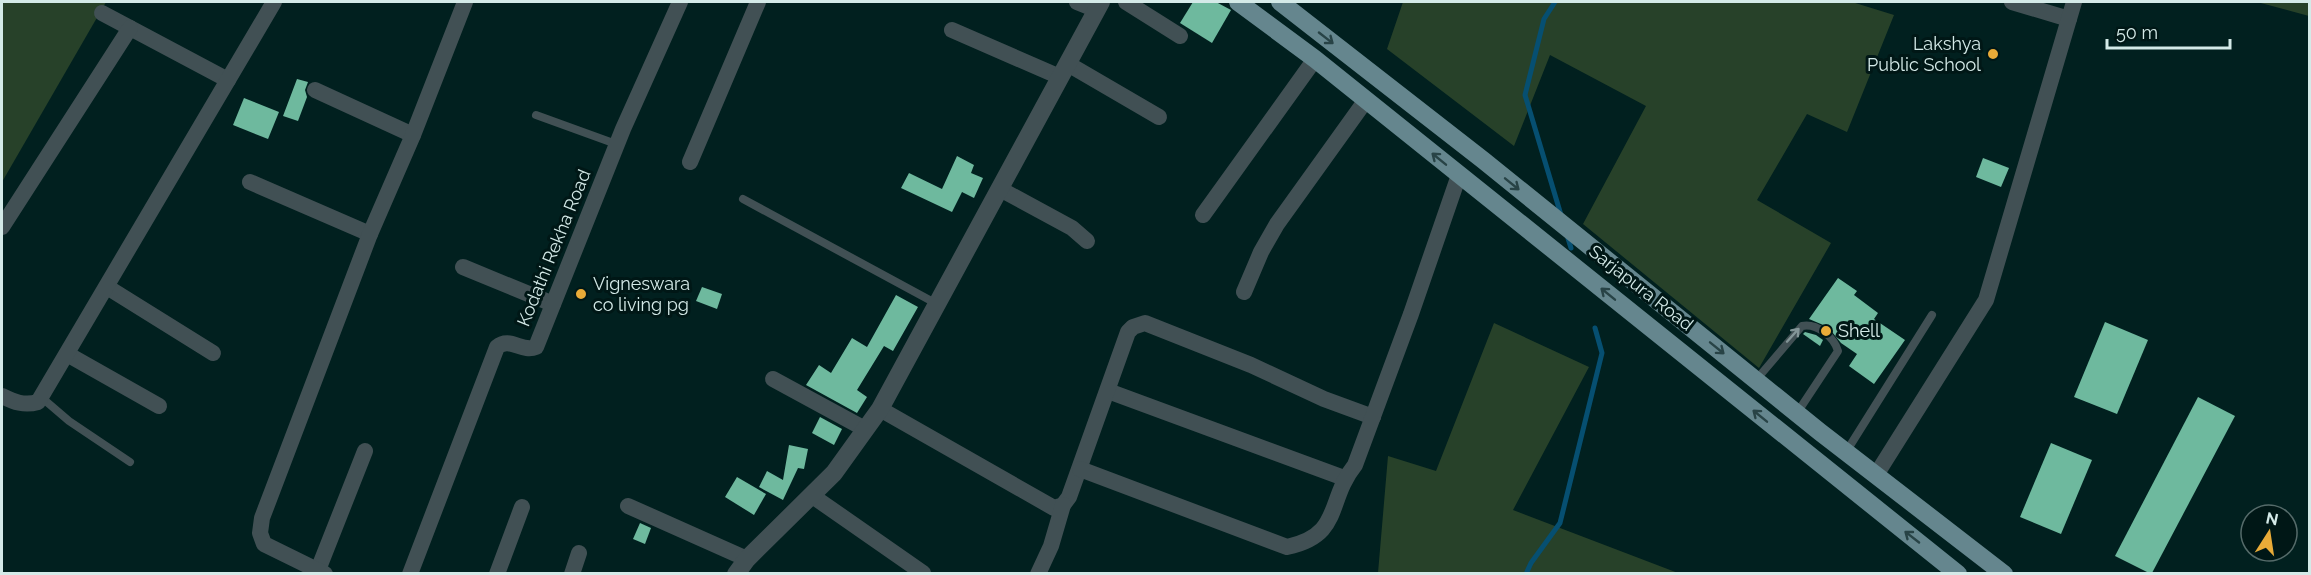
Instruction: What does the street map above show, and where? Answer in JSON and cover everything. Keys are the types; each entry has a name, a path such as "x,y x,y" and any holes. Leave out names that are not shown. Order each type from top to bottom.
{"main road":[{"name":"Sarjapura Road","path":"1238,2 1315,59 1958,573"},
{"name":"Sarjapura Road","path":"1280,2 1846,452 2004,573"},
{"path":"1934,554 1952,533"}],"street":[{"path":"2,396 18,403 30,404 38,402 41,398 274,2"},
{"path":"365,451 322,572 264,544 260,533 262,518 370,234 413,135 465,2"},
{"name":"Kodathi Rekha Road","path":"410,573 497,347 502,343 509,343 528,349 536,347 616,144 680,2"},
{"path":"690,162 759,2"},
{"path":"736,573 747,559 834,473 880,410 1099,6 1077,2"},
{"path":"1126,2 1180,36"},
{"path":"2012,2 2068,19"},
{"path":"1876,475 1986,300 2074,2"},
{"path":"102,13 228,80"},
{"path":"2,227 130,28"},
{"path":"952,30 1064,71 1159,117"},
{"path":"1203,215 1315,59"},
{"path":"315,90 413,135"},
{"path":"1244,292 1261,252 1277,224 1366,100"},
{"path":"1080,470 1287,547 1303,544 1320,534 1331,518 1344,478 1355,465 1460,175"},
{"path":"250,182 370,234"},
{"path":"1000,189 1071,228 1087,241"},
{"path":"463,267 553,304"},
{"path":"107,287 213,353"},
{"path":"1038,573 1050,546 1063,505 1070,497 1128,332 1133,327 1146,323 1251,364 1324,399 1373,417"},
{"path":"67,354 159,406"},
{"path":"773,379 865,429"},
{"path":"1108,391 1344,478"},
{"path":"880,410 1054,508 1063,505"},
{"path":"811,495 923,573"},
{"path":"628,506 747,559"},
{"path":"498,573 522,507"},
{"path":"572,573 579,553"}],"lane":[{"path":"536,115 616,144"},
{"path":"743,199 937,304"},
{"path":"1846,452 1932,315"},
{"path":"1756,380 1802,326 1813,325 1825,333 1837,347 1836,354 1797,413"},
{"path":"41,398 69,421 130,462"}],"green space":[{"path":"2,2 106,2 2,182"},
{"path":"1403,2 1852,2 1894,15 1847,132 1807,114 1757,200 1831,243 1759,368 1583,224 1646,106 1550,55 1514,146 1387,49"},
{"path":"2257,2 2309,2 2309,16"},
{"path":"1494,323 1589,367 1513,510 1678,573 1378,573 1388,456 1436,471"}],"building":[{"path":"1193,2 1216,2 1231,10 1212,43 1180,23"},
{"path":"297,79 308,82 305,90 307,97 298,121 283,116"},
{"path":"244,98 279,112 268,139 233,125"},
{"path":"957,156 974,165 971,173 983,178 974,198 962,192 952,212 901,188 909,173 942,189"},
{"path":"1983,158 2009,168 2001,187 1976,177"},
{"path":"1838,278 1857,291 1854,295 1878,313 1874,319 1905,340 1874,384 1849,366 1857,354 1841,343 1828,327 1809,319"},
{"path":"702,287 722,294 717,309 696,301"},
{"path":"896,295 918,307 893,351 884,346 857,390 867,397 857,413 806,385 819,365 831,373 852,338 867,347"},
{"path":"2105,322 2148,340 2117,414 2074,397"},
{"path":"1805,332 1823,340 1820,346 1803,334"},
{"path":"2198,397 2235,416 2152,573 2149,573 2115,556"},
{"path":"820,417 842,429 834,445 812,433"},
{"path":"2051,443 2092,460 2061,534 2020,517"},
{"path":"789,445 808,449 804,469 798,468 783,500 759,487 767,471 783,480"},
{"path":"737,477 766,494 754,515 725,497"},
{"path":"640,523 651,528 645,544 633,539"}],"waterway":[{"path":"1555,2 1544,19 1525,95 1561,215"},
{"path":"1567,235 1571,248"},
{"path":"1526,574 1531,563 1560,523 1602,353 1595,328"}],"place":[{"name":"Lakshya Public School","path":"1993,54"},
{"name":"Vigneswara co living pg","path":"581,294"},
{"name":"Shell","path":"1826,331"}]}
